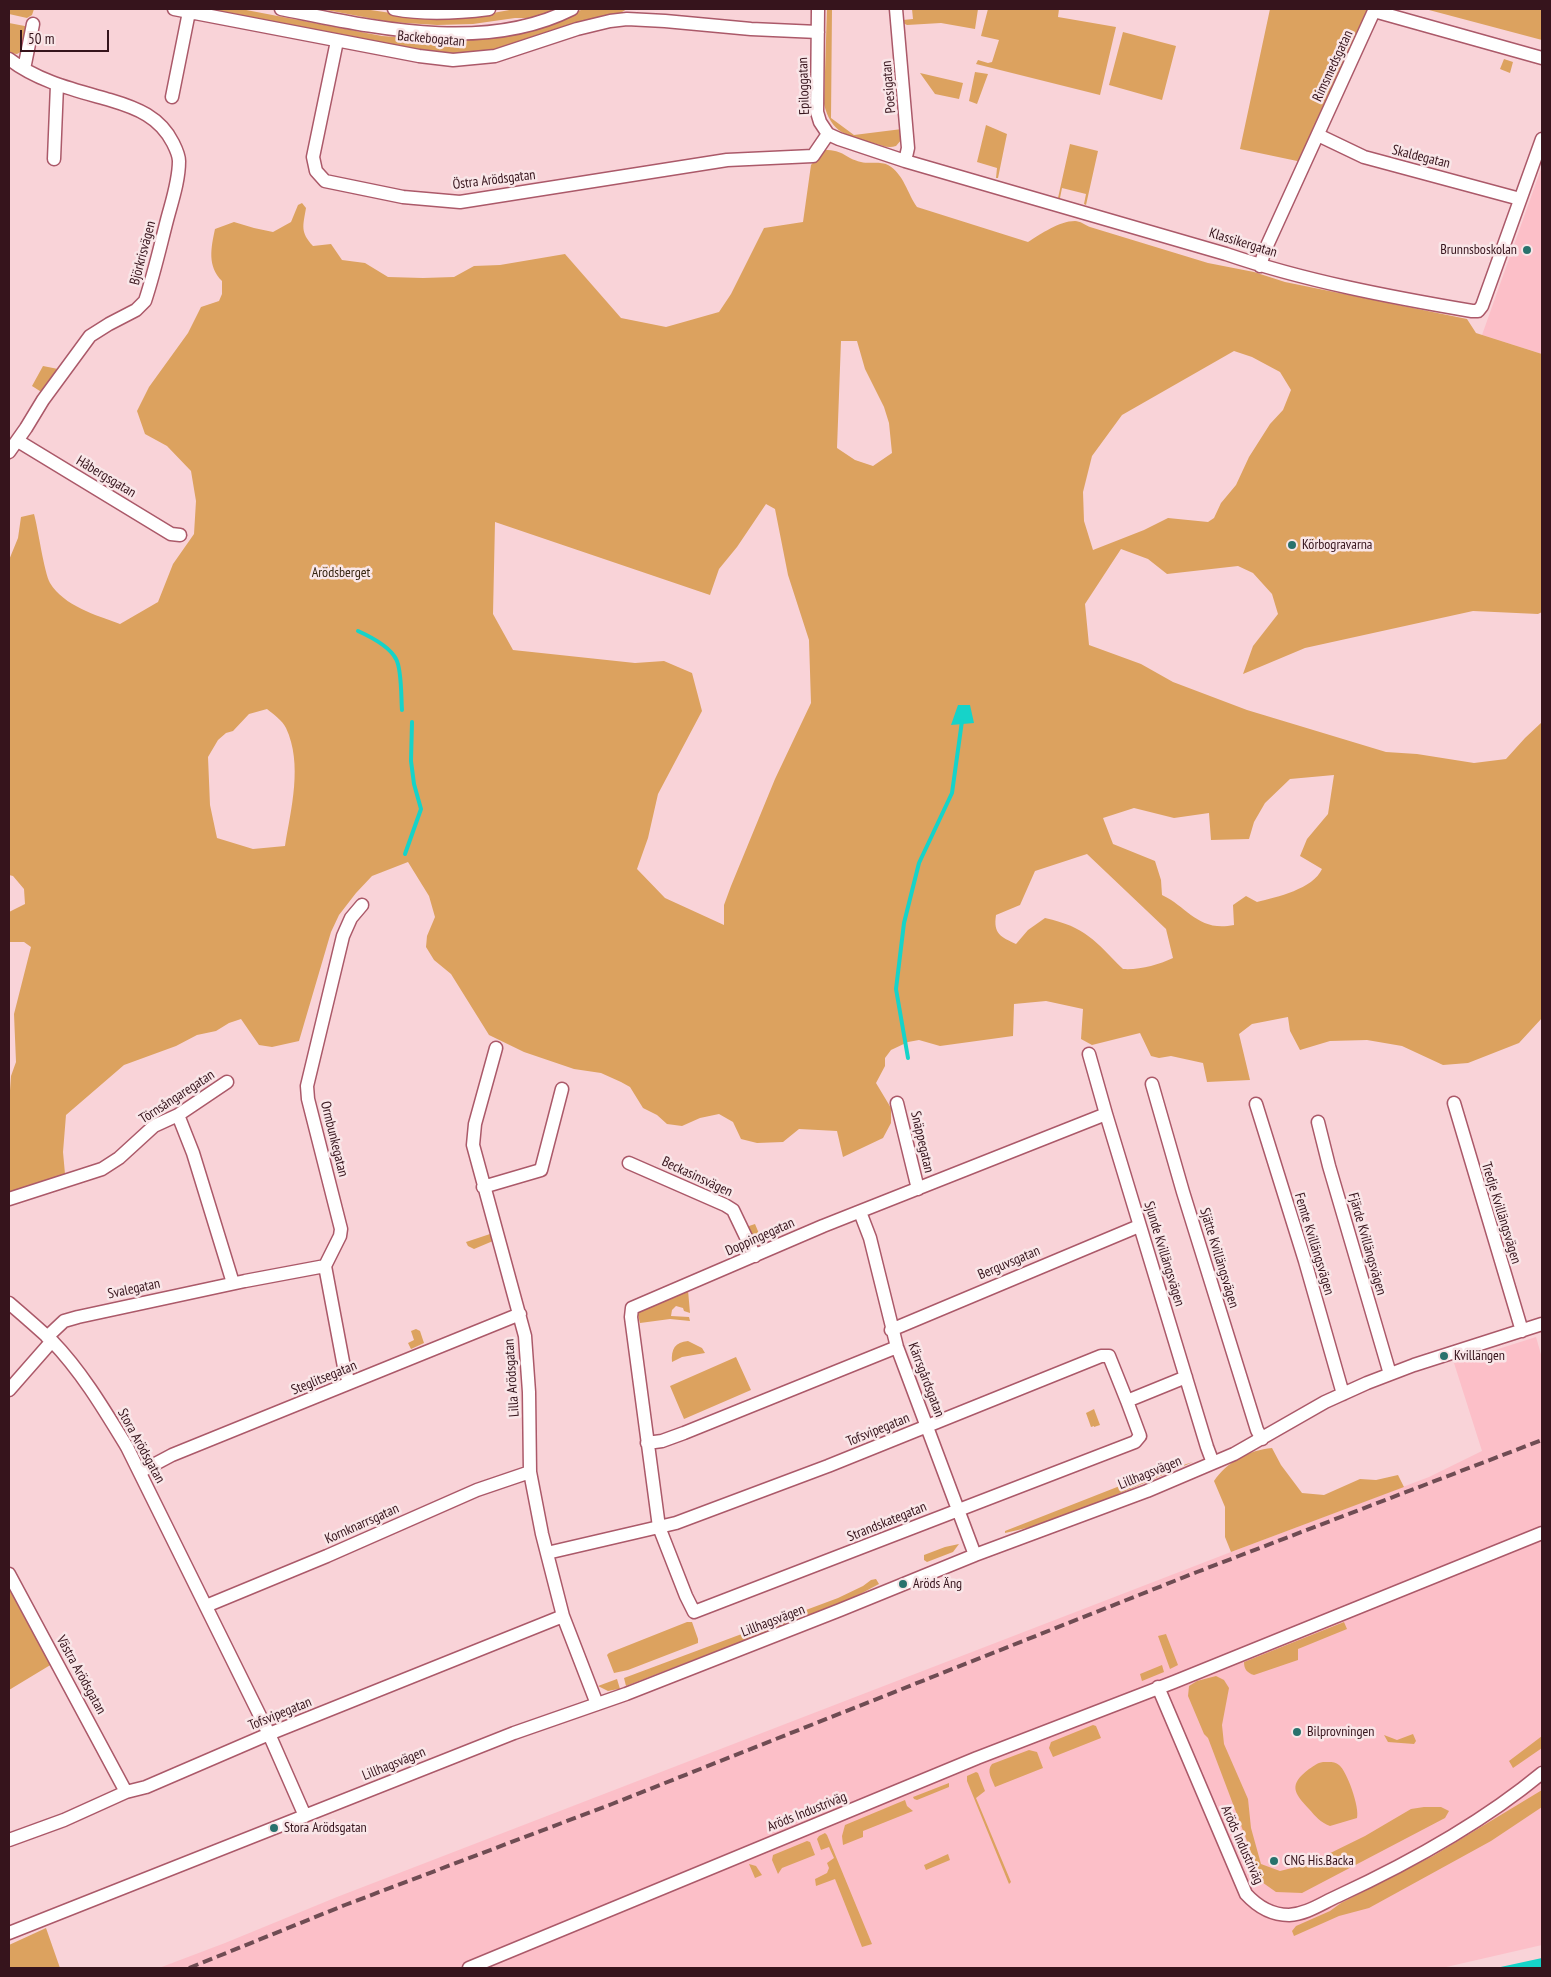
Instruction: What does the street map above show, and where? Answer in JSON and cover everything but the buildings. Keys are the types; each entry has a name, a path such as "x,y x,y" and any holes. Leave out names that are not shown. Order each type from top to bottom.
{"street":[{"name":"Backebogatan","path":"174,9 419,56 453,60 496,56 577,29 627,19 751,29 818,32"},
{"path":"281,9 401,31 447,33 504,30 555,16 572,9"},
{"path":"394,9 412,12 466,12 488,9"},
{"name":"Epiloggatan","path":"818,9 817,112 828,134"},
{"name":"Poesigatan","path":"896,9 908,148 905,161"},
{"name":"Rimsmedsgatan","path":"1260,266 1374,11 1542,58"},
{"path":"172,97 189,12"},
{"path":"24,69 33,24"},
{"name":"Östra Arödsgatan","path":"337,41 312,157 316,171 325,181 403,197 460,202 729,160 813,156 828,134"},
{"name":"Björkrisvägen","path":"9,59 24,69 57,85 112,100 157,120 168,133 178,154 177,182 146,301 136,310 90,336 43,400 18,441 9,452"},
{"path":"54,158 55,96 57,85"},
{"name":"Klassikergatan","path":"828,134 905,161 1226,254 1260,266 1380,293 1478,311 1482,306 1542,139"},
{"name":"Skaldegatan","path":"1318,135 1364,157 1520,199"},
{"name":"Håbergsgatan","path":"18,441 171,534 180,535"},
{"name":"Ormbunkegatan","path":"324,1266 340,1236 342,1228 308,1099 307,1086 343,936 351,918 362,905"},
{"name":"Lilla Arödsgatan","path":"496,1048 475,1124 473,1146 525,1336 529,1392 530,1472 547,1552 563,1616 597,1704"},
{"name":"Sjunde Kvillängsvägen","path":"1089,1054 1139,1226 1207,1447 1214,1463"},
{"name":"Törnsångaregatan","path":"9,1199 102,1169 118,1158 154,1126 178,1115 227,1082"},
{"name":"Sjätte Kvillängsvägen","path":"1152,1084 1235,1364 1257,1430 1262,1439"},
{"path":"483,1187 541,1170 562,1089"},
{"name":"Snäppegatan","path":"897,1103 918,1189"},
{"name":"Tredje Kvillängsvägen","path":"1454,1103 1522,1331"},
{"name":"Femte Kvillängsvägen","path":"1256,1104 1305,1261 1342,1394"},
{"name":"Doppingegatan","path":"658,1527 631,1326 632,1308 860,1212 1106,1114"},
{"path":"178,1115 194,1153 233,1284"},
{"name":"Fjärde Kvillängsvägen","path":"1318,1122 1328,1166 1390,1374"},
{"name":"Beckasinsvägen","path":"628,1163 733,1210 755,1256"},
{"name":"Kärrsgårdsgatan","path":"860,1212 870,1238 891,1330 976,1555"},
{"name":"Berguvsgatan","path":"891,1330 1139,1226"},
{"path":"324,1266 344,1367 350,1383"},
{"name":"Svalegatan","path":"9,1390 49,1339 57,1325 72,1318 324,1266"},
{"name":"Stora Arödsgatan","path":"9,1303 49,1339 76,1370 107,1415 140,1472 269,1734 305,1816"},
{"name":"Steglitsegatan","path":"140,1472 172,1455 520,1314"},
{"name":"Lillhagsvägen","path":"9,1933 505,1736 597,1704 834,1613 976,1555 1138,1495 1214,1463 1262,1439 1342,1394 1390,1374 1542,1324"},
{"path":"647,1443 662,1441 684,1433 897,1347"},
{"name":"Tofsvipegatan","path":"547,1552 676,1523 702,1514 1104,1355 1109,1356 1127,1401"},
{"path":"1127,1401 1186,1377"},
{"name":"Strandskategatan","path":"658,1527 694,1612 1135,1442 1140,1436 1127,1401"},
{"name":"Kornknarrsgatan","path":"206,1606 327,1556 477,1490 530,1472"},
{"name":"Aröds Industriväg","path":"469,1968 765,1845 1542,1533"},
{"name":"Västra Arödsgatan","path":"9,1574 126,1792"},
{"name":"Tofsvipegatan","path":"9,1840 105,1803 126,1792 146,1787 269,1734 563,1616"},
{"name":"Aröds Industriväg","path":"1158,1687 1246,1894 1256,1905 1279,1914 1288,1915 1306,1911 1358,1887 1490,1812 1517,1794 1542,1773"}],"shaded area":[{"name":"Brunnsboskolan","path":"1542,166 1542,354 1482,335"},
{"path":"1536,1337 1542,1358 1542,1945 1442,1968 159,1968 337,1897 1429,1477 1482,1451 1454,1363"}],"green space":[{"path":"9,9 34,9 32,15 27,18 9,14"},
{"path":"203,9 241,9 382,36 438,40 465,39 564,18 583,9 627,9 617,15 482,53 454,55 433,54"},
{"path":"321,9 364,9 411,16 493,13 515,9 558,9 531,18 515,18 473,24 437,25 390,22"},
{"path":"827,9 832,9 831,118 854,135 902,129 902,139 896,146 884,146 841,132 827,114 824,104"},
{"path":"912,9 978,9 975,29 941,23 907,25 903,23 903,20 913,19"},
{"path":"988,9 1059,9 1058,17 1116,27 1100,95 976,64 978,60 988,63 992,62 999,40 981,36"},
{"path":"1270,9 1366,9 1368,12 1302,162 1240,149"},
{"path":"1542,9 1542,40 1429,10"},
{"path":"9,23 30,27 24,50 17,54 9,53"},
{"path":"1123,32 1176,46 1162,100 1109,85"},
{"path":"1504,59 1513,62 1510,73 1500,69"},
{"path":"975,72 988,74 977,104 969,101"},
{"path":"920,73 963,83 959,99 935,94"},
{"path":"986,125 1007,134 998,178 996,178 997,168 977,162"},
{"path":"1070,144 1098,151 1086,205 1084,204 1086,194 1062,188 1060,198 1058,198"},
{"name":"Arödsberget","path":"824,150 831,150 861,162 888,165 898,173 917,207 1028,242 1063,223 1077,221 1090,227 1208,263 1254,272 1285,282 1467,319 1476,333 1542,354 1542,612 1538,614 1473,611 1305,648 1243,674 1253,646 1278,614 1272,594 1253,573 1238,566 1167,574 1148,559 1121,549 1085,604 1089,645 1141,664 1173,682 1247,710 1386,752 1417,754 1474,763 1506,759 1542,722 1542,1018 1519,1043 1468,1063 1443,1065 1402,1046 1367,1040 1330,1041 1300,1050 1290,1031 1288,1017 1252,1024 1239,1034 1250,1080 1207,1082 1203,1063 1171,1056 1159,1058 1151,1056 1140,1033 1092,1045 1081,1039 1083,1009 1046,1001 1014,1004 1013,1036 940,1046 919,1040 908,1042 891,1050 885,1058 885,1066 876,1083 891,1108 891,1123 883,1138 843,1157 837,1131 799,1129 783,1142 757,1143 741,1139 733,1122 719,1114 700,1118 682,1126 667,1124 657,1115 643,1108 630,1087 621,1082 601,1073 574,1069 524,1052 489,1035 451,974 434,960 426,947 427,936 435,917 429,896 408,862 372,876 339,915 331,932 299,1041 272,1047 259,1045 241,1019 229,1023 216,1031 197,1035 176,1046 124,1065 66,1115 63,1152 65,1174 9,1194 9,1105 11,1076 16,1062 14,1014 31,947 24,942 9,942 9,912 25,904 24,889 13,876 9,875 9,560 18,538 21,517 34,514 43,560 50,583 63,598 81,609 120,624 158,602 173,564 194,534 196,501 191,471 167,446 145,434 137,411 149,387 188,333 201,307 219,301 222,294 222,281 214,269 211,256 215,229 234,222 273,232 291,222 298,205 302,203 306,208 303,224 304,233 313,246 331,244 342,260 365,263 388,277 454,277 474,266 500,265 565,254 621,318 666,327 719,312 731,294 764,228 803,222 811,165","holes":["841,341 857,341 865,369 884,407 889,423 892,453 873,466 855,460 837,448","1234,351 1252,357 1280,372 1291,390 1283,410 1270,424 1249,457 1236,485 1221,503 1214,518 1208,522 1168,518 1144,530 1093,550 1084,521 1083,492 1092,456 1122,415","766,504 775,509 788,575 809,640 811,703 775,779 731,886 724,905 724,925 665,898 637,869 648,838 658,794 702,711 692,673 664,661 635,663 513,650 493,614 495,522 710,595 719,569 737,547","267,709 285,725 291,742 295,771 285,846 253,849 217,838 210,805 208,757 218,740 226,733 233,731 249,714","1334,775 1328,814 1307,839 1300,856 1322,869 1311,882 1284,895 1257,902 1246,896 1233,905 1234,925 1211,925 1203,922 1162,895 1161,880 1155,861 1113,844 1103,818 1134,808 1174,818 1209,813 1211,840 1249,839 1254,822 1265,803 1290,779","1087,854 1166,929 1173,958 1136,969 1123,969 1089,936 1071,926 1045,918 1028,930 1016,944 999,934 995,921 996,915 1020,905 1035,871"]},
{"path":"43,366 58,369 43,393 32,386"},
{"path":"755,1224 760,1236 763,1235 767,1244 761,1246 750,1241 743,1228"},
{"path":"490,1234 493,1241 474,1249 468,1246 466,1242"},
{"path":"688,1290 690,1313 676,1306 672,1310 671,1316 689,1317 690,1321 670,1319 640,1323 639,1310"},
{"path":"416,1329 420,1331 424,1343 411,1349 408,1343 414,1340 411,1331"},
{"path":"688,1341 702,1348 705,1353 682,1357 672,1362 672,1353 675,1347 680,1343"},
{"path":"736,1357 751,1390 684,1419 670,1386"},
{"path":"1094,1409 1100,1425 1091,1427 1086,1413"},
{"path":"1272,1448 1281,1465 1302,1493 1324,1495 1360,1479 1376,1480 1398,1475 1404,1487 1231,1552 1225,1537 1225,1507 1214,1481 1225,1468 1239,1458 1255,1451"},
{"path":"1193,1462 1088,1507 1035,1526 1005,1533 1005,1531 1135,1480"},
{"path":"959,1544 953,1552 927,1562 924,1560 924,1555"},
{"path":"876,1579 879,1584 849,1600 626,1686 624,1678 838,1598"},
{"path":"9,1580 52,1664 9,1690"},
{"path":"687,1622 692,1622 698,1643 628,1670 614,1673 607,1655 609,1653"},
{"path":"1344,1622 1347,1629 1298,1649 1298,1660 1254,1675 1245,1669 1244,1662"},
{"path":"1166,1634 1178,1665 1170,1669 1158,1636"},
{"path":"1162,1665 1164,1672 1142,1681 1140,1674"},
{"path":"1216,1676 1224,1680 1229,1688 1222,1725 1224,1744 1248,1799 1251,1828 1261,1864 1280,1871 1308,1864 1365,1836 1411,1809 1441,1807 1449,1811 1445,1818 1302,1893 1276,1892 1259,1880 1245,1854 1250,1849 1208,1738 1204,1734 1188,1696 1189,1686 1197,1681"},
{"path":"617,1679 620,1689 608,1691 598,1686"},
{"path":"1093,1725 1096,1726 1101,1738 1053,1757 1049,1748 1051,1742"},
{"path":"1413,1734 1416,1741 1414,1744 1388,1742 1384,1735 1397,1740"},
{"path":"1542,1736 1542,1748 1513,1768 1509,1761"},
{"path":"1029,1750 1037,1752 1043,1768 995,1787 990,1772 992,1764"},
{"path":"1323,1762 1336,1763 1342,1769 1355,1798 1357,1818 1330,1826 1318,1819 1297,1794 1296,1784 1302,1775"},
{"path":"976,1772 985,1791 976,1798 1011,1882 1009,1884 967,1781 967,1776"},
{"path":"949,1783 949,1787 917,1800 913,1797"},
{"path":"1542,1790 1542,1807 1491,1841 1369,1908 1339,1916 1294,1936 1292,1931 1296,1926 1330,1911 1341,1903 1433,1856"},
{"path":"905,1800 907,1806 913,1811 863,1831 863,1837 843,1845 842,1836 845,1825"},
{"path":"825,1833 872,1944 862,1947 835,1879 816,1886 815,1879 827,1873 829,1868 827,1863 834,1858 829,1847 821,1850 817,1839"},
{"path":"807,1841 810,1842 815,1855 782,1868 778,1874 772,1860 773,1855"},
{"path":"948,1854 950,1860 926,1870 924,1865"},
{"path":"749,1864 756,1866 762,1875 755,1878"},
{"path":"46,1928 60,1968 9,1968 9,1945"}],"water":[{"path":"958,705 970,705 974,723 951,725"},
{"path":"1542,1958 1542,1967 1496,1968"}],"waterway":[{"path":"358,631 384,646 396,659 400,677 402,710"},
{"path":"908,1058 896,989 904,923 919,863 952,793 962,721"},
{"path":"405,854 421,809 414,784 411,761 412,722"}],"railway":[{"path":"189,1968 345,1905 612,1804 1197,1572 1542,1440"}],"place":[{"name":"Brunnsboskolan","path":"1527,250"},
{"name":"Körbogravarna","path":"1292,545"},
{"name":"Kvillängen","path":"1444,1356"},
{"name":"Aröds Äng","path":"903,1584"},
{"name":"Bilprovningen","path":"1297,1732"},
{"name":"Stora Arödsgatan","path":"274,1828"},
{"name":"CNG His.Backa","path":"1274,1861"}]}
